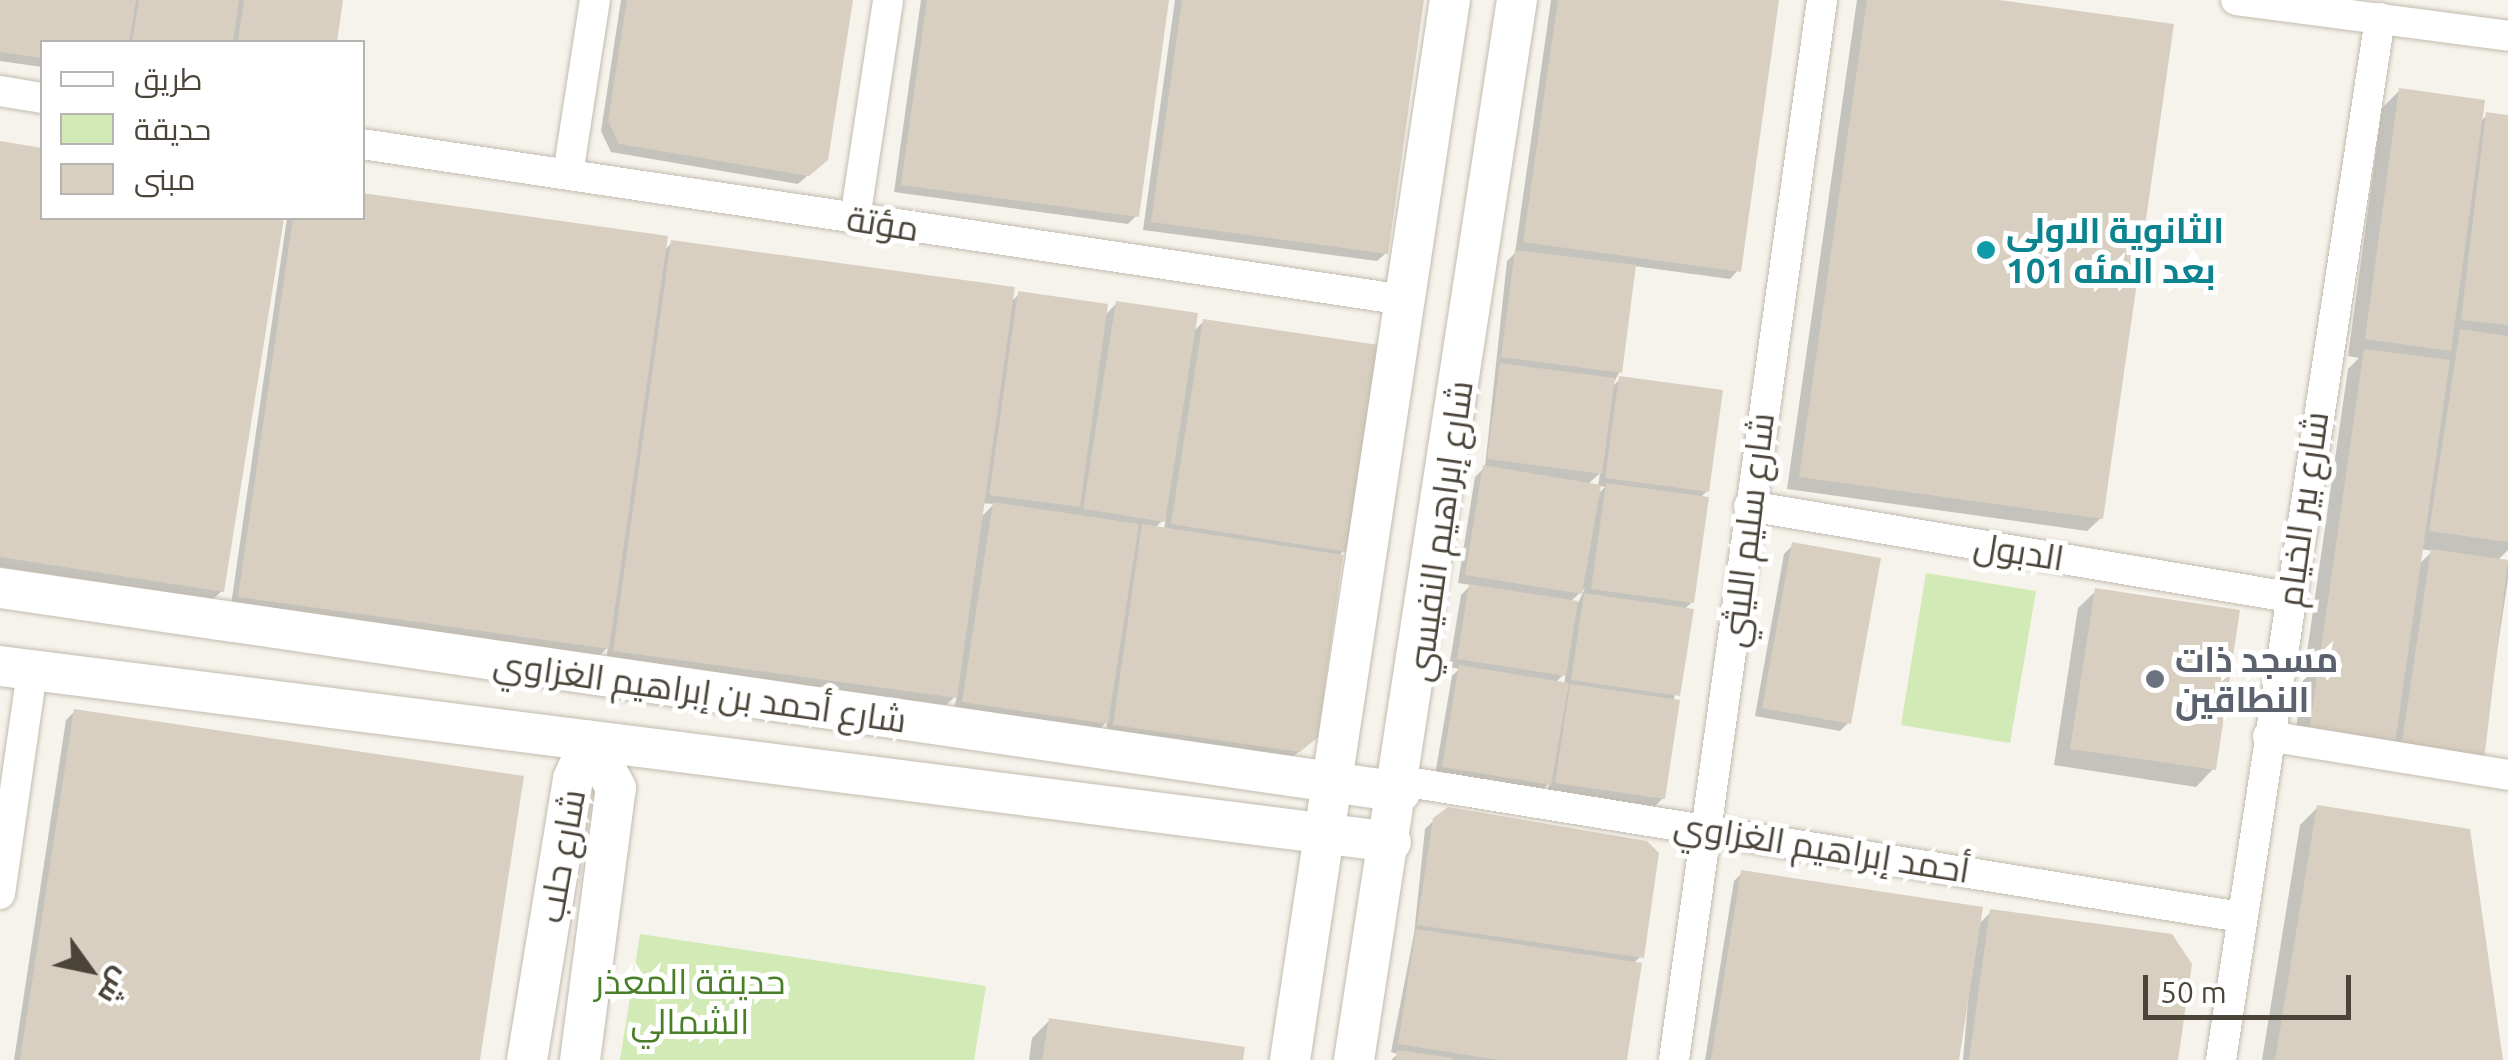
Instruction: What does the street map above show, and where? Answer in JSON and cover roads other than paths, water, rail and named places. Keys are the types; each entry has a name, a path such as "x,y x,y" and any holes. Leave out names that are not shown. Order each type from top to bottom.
{"street":[{"path":"568,174 595,0"},
{"path":"855,219 888,0"},
{"name":"شارع إبراهيم النفيسي","path":"1290,1060 1450,0"},
{"name":"شارع إبراهيم النفيسي","path":"1354,1060 1401,787 1518,0"},
{"name":"شارع سليم الليثي","path":"1674,1060 1710,827 1749,506 1822,0"},
{"path":"2236,0 2508,36"},
{"name":"شارع بير الخيام","path":"2221,1060 2380,18"},
{"path":"0,92 40,98"},
{"name":"مؤتة","path":"365,144 1404,300"},
{"name":"الدبول","path":"1749,506 2289,596"},
{"name":"شارع أحمد بن إبراهيم الغزاوي","path":"0,588 1331,784 1401,787"},
{"path":"0,894 16,669"},
{"name":"شارع أحمد بن إبراهيم الغزاوي","path":"16,669 1391,842"},
{"path":"2268,736 2508,775"},
{"name":"شارع حلب","path":"528,1060 573,779 590,741"},
{"name":"شارع حلب","path":"580,1060 616,788 590,741"},
{"name":"أحمد إبراهيم الغزاوي","path":"1401,787 1710,827 2241,917"}],"place":[{"name":"الثانوية الاولى بعد المئه 101","path":"1986,250"},
{"name":"مسجد ذات النطاقين","path":"2155,679"}],"park label":[{"name":"حديقة المعذر الشمالي","path":"690,1001"}]}
